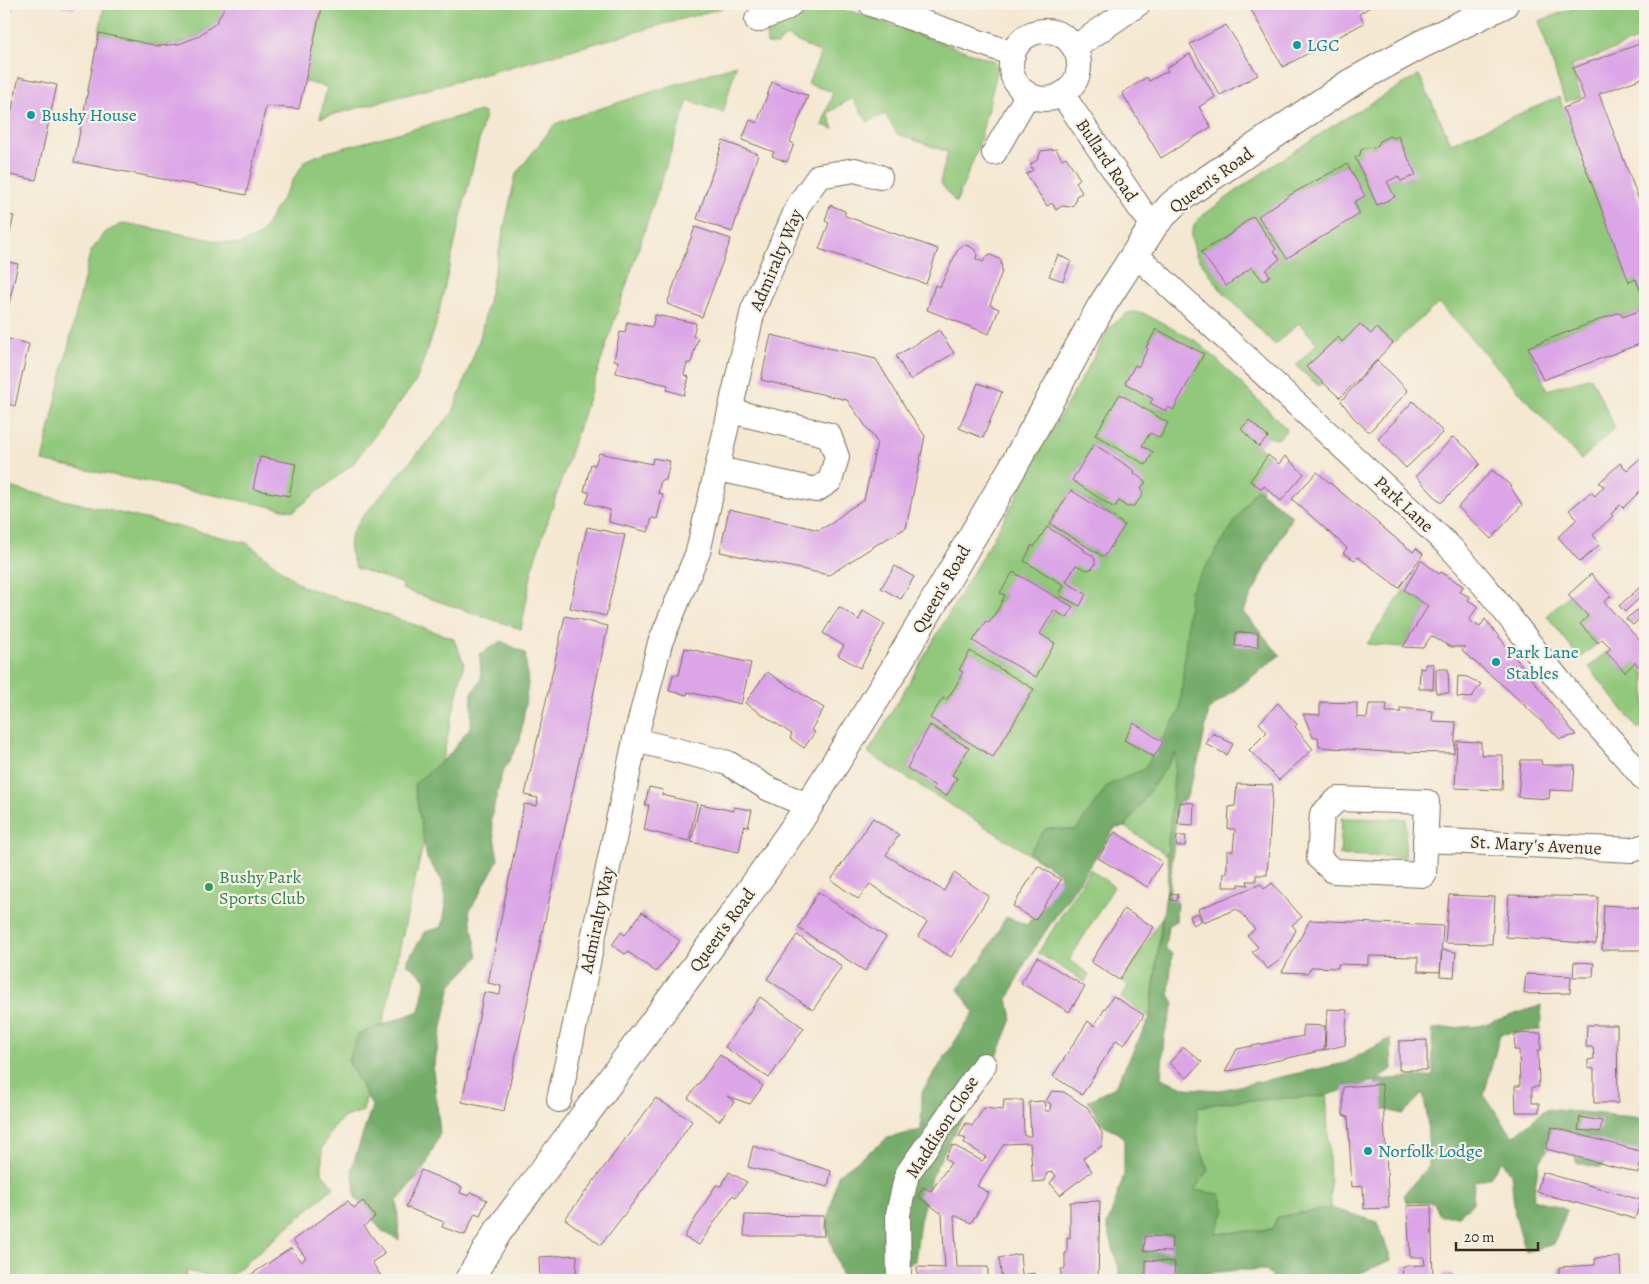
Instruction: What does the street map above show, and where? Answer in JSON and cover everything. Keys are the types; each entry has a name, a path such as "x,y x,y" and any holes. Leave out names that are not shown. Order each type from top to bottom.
{"main road":[{"name":"Queen's Road","path":"469,1280 497,1233 732,917 809,806 892,673 1013,467 1101,308 1154,225 1172,205 1186,194 1349,84 1420,45 1504,4"}],"street":[{"path":"757,20 786,9 791,4"},
{"path":"872,4 1013,54"},
{"path":"1074,48 1138,4"},
{"path":"1050,31 1067,39 1074,48 1079,61 1078,73 1068,90 1062,94 1051,98 1039,98 1028,94 1020,87 1014,77 1012,70 1013,54 1024,38 1034,32 1050,31"},
{"path":"994,153 1028,94"},
{"name":"Bullard Road","path":"1062,94 1141,210 1154,225"},
{"name":"Admiralty Way","path":"560,1100 635,740 660,643 698,552 753,310 799,204 819,176 855,170 880,177"},
{"name":"Park Lane","path":"1136,255 1448,545 1473,571 1562,684 1642,770"},
{"path":"718,468 816,490 830,481 837,456 830,435 731,411"},
{"path":"635,740 728,763 767,788 809,806"},
{"path":"1338,798 1427,802 1425,840 1424,875 1333,871 1319,858 1322,814 1338,798"},
{"name":"St. Mary's Avenue","path":"1425,840 1632,850 1645,846"},
{"name":"Maddison Close","path":"899,1280 898,1214 908,1174 984,1065"}],"green space":[{"path":"4,4 13,4 4,43"},
{"path":"89,4 226,4 218,19 205,31 193,39 167,45 140,42 99,33 104,7"},
{"path":"322,4 736,4 320,118 327,87 305,82"},
{"path":"1585,4 1645,4 1645,37 1571,66 1581,97 1565,102 1539,21"},
{"path":"835,9 854,12 994,61 998,68 978,148 956,203 940,182 948,152 897,134 885,114 868,122 852,98 828,113 834,129 822,125 833,92 808,84 821,53 786,36 778,45 767,44 766,34 789,19 801,14"},
{"path":"736,65 723,113 688,100 533,565 521,629 402,589 403,584 356,568 349,543 355,527 453,412 480,338 516,174 555,124"},
{"path":"1419,75 1451,143 1559,97 1629,281 1636,279 1645,304 1645,308 1623,317 1620,312 1528,347 1547,390 1591,377 1615,428 1581,460 1439,303 1393,343 1377,328 1371,334 1360,324 1342,342 1337,337 1307,367 1322,383 1319,386 1296,366 1317,343 1299,323 1275,345 1221,290 1196,255 1191,236 1195,223 1239,189 1334,125","holes":["1389,136 1394,138 1398,136 1415,175 1401,181 1398,176 1387,182 1394,197 1377,205 1355,158 1360,155 1361,150 1375,147 1380,141","1346,164 1354,202 1360,214 1341,225 1295,192","1252,216 1276,249 1274,251 1280,259 1266,270 1270,276 1263,280 1252,267 1202,252 1229,235"]},
{"path":"480,111 485,114 435,328 416,381 353,464 294,511 42,461 90,253 104,233 124,223 239,245 260,235 306,160 324,153"},
{"path":"1133,312 1143,313 1196,341 1287,429 1278,439 1268,437 1249,420 1241,429 1268,455 1251,481 1262,489 1261,492 1278,505 1197,627 1183,721 1075,883 868,753 1014,502 1035,459 1109,328 1126,314","holes":["1156,329 1203,354 1173,409 1168,407 1165,411 1151,403 1153,399 1125,383 1135,366 1138,367 1148,349 1146,348","1094,444 1135,471 1134,473 1145,482 1141,488 1143,495 1134,506 1127,507 1119,501 1114,508 1072,480","1071,490 1125,524 1104,557 1050,524","1013,572 1073,607 1067,618 1054,610 1040,634 1055,643 1036,676 974,641 986,621 989,623 1005,595 1001,593","970,651 1034,689 993,757 931,718 946,700 963,672 959,670","1134,723 1163,742 1154,757 1124,740","930,725 969,748 952,775 957,778 947,796 907,768"]},
{"name":"Bushy Park Sports Club","path":"4,486 247,543 302,586 453,638 464,663 363,1111 345,1117 334,1126 322,1148 322,1173 334,1187 226,1280 187,1271 185,1280 4,1280"},
{"path":"1256,489 1292,516 1243,612 1280,655 1209,710 1200,755 1186,799 1177,804 1169,896 1177,902 1176,921 1168,925 1165,948 1172,954 1169,994 1174,1004 1164,1036 1161,1078 1186,1088 1220,1090 1345,1063 1391,1038 1392,1069 1377,1080 1433,1076 1432,1029 1479,1026 1542,1005 1540,1030 1500,1034 1484,1095 1513,1137 1546,1109 1645,1118 1645,1170 1614,1152 1601,1168 1577,1163 1572,1145 1556,1139 1539,1162 1533,1199 1567,1210 1554,1244 1526,1252 1515,1215 1511,1174 1502,1160 1490,1177 1474,1182 1473,1203 1458,1216 1440,1216 1434,1203 1406,1202 1404,1194 1429,1165 1427,1115 1423,1093 1403,1114 1379,1108 1375,1081 1324,1096 1227,1102 1197,1107 1198,1141 1208,1170 1194,1190 1220,1194 1225,1210 1215,1234 1272,1229 1277,1217 1331,1208 1378,1222 1391,1260 1344,1280 1275,1280 1265,1270 1239,1270 1180,1276 1145,1268 1144,1280 1119,1280 1119,1269 1107,1226 1124,1175 1124,1137 1101,1123 1088,1101 1115,1087 1150,1017 1169,868 1167,855 1176,752 1125,827 1115,828 1027,959 1008,999 1012,1019 982,1094 959,1124 931,1177 920,1221 915,1261 875,1280 856,1280 841,1275 826,1227 838,1175 888,1138 921,1130 922,1092 974,1012 958,989 985,955 1006,917 1027,925 1061,875 1029,852 1046,828 1076,830 1108,785 1144,769 1180,710 1190,591"},
{"path":"1404,590 1428,606 1403,647 1367,644"},
{"path":"1568,595 1588,616 1580,624 1598,643 1580,658 1547,616"},
{"path":"501,641 525,653 528,684 520,741 502,773 491,819 498,860 469,912 478,957 451,985 433,1070 440,1133 424,1170 397,1201 399,1240 382,1231 356,1199 352,1167 372,1106 348,1061 358,1034 419,1011 426,979 406,963 425,932 442,927 446,906 442,880 427,859 414,784 449,755 471,726 472,693 481,680 480,654"},
{"path":"1606,652 1625,672 1635,662 1645,674 1645,729 1637,728 1589,667"},
{"path":"1177,751 1167,855 1125,827"},
{"path":"1342,818 1406,819 1405,857 1340,855"},
{"path":"1090,869 1114,887 1069,960 1089,974 1085,982 1038,953"},
{"path":"1162,917 1150,1017 1121,998 1128,987 1123,980"},
{"path":"1326,1084 1331,1208 1277,1217 1272,1229 1214,1234 1225,1210 1193,1190 1208,1170 1198,1141 1196,1107"}],"building":[{"path":"50,4 75,4 74,9"},
{"path":"226,4 322,4 299,109 266,106 246,195 74,162 99,33 158,46 179,44 197,37 216,23"},
{"path":"1233,4 1245,4 1236,9"},
{"name":"LGC","path":"1248,4 1375,4 1359,14 1364,23 1283,67"},
{"path":"1226,25 1258,75 1220,95 1190,44"},
{"path":"1645,42 1645,77 1599,94 1645,216 1645,303 1636,279 1629,282 1563,108 1585,100 1573,68"},
{"path":"1190,54 1215,97 1199,107 1211,127 1161,158 1122,93 1147,77 1149,81 1168,71 1166,68"},
{"name":"Bushy House","path":"19,77 57,85 36,180 10,175 4,200 4,145"},
{"path":"772,82 808,96 790,142 794,144 787,162 772,156 774,152 742,140 750,120 757,123"},
{"path":"1389,136 1394,138 1398,136 1416,175 1401,181 1398,176 1387,182 1395,197 1377,205 1355,157 1360,155 1361,150 1368,147 1373,148"},
{"path":"723,141 758,154 732,232 697,219"},
{"path":"1056,149 1062,159 1066,157 1080,179 1076,182 1082,193 1076,196 1075,203 1072,206 1062,206 1056,210 1052,203 1047,206 1026,174 1033,170 1030,165 1038,159 1041,151"},
{"path":"1347,164 1365,196 1354,202 1360,214 1287,258 1258,216 1295,192"},
{"path":"830,205 845,211 845,216 938,249 926,284 819,249 829,223 825,221"},
{"path":"4,214 14,216 6,248 4,248"},
{"path":"1253,216 1276,249 1274,251 1280,259 1266,270 1270,276 1263,281 1252,267 1226,286 1201,252 1229,235"},
{"path":"695,227 731,239 702,317 667,304"},
{"path":"963,245 974,249 977,254 976,259 983,262 986,257 991,255 1001,260 1002,271 990,305 999,309 989,334 927,310 935,285 940,287 958,249"},
{"path":"1058,255 1071,261 1063,281 1049,276"},
{"path":"4,261 18,264 7,311 4,310"},
{"path":"1645,308 1645,342 1543,380 1528,347 1620,312 1623,317"},
{"path":"655,315 696,323 693,336 698,338 691,363 687,363 684,375 689,377 684,395 667,390 668,385 616,373 618,361 614,360 620,332 625,333 627,322 652,327"},
{"path":"1360,324 1371,334 1376,328 1393,343 1340,398 1306,367 1338,337 1342,342"},
{"path":"1156,329 1204,354 1173,410 1168,407 1166,411 1150,403 1153,399 1125,383 1135,365 1138,367"},
{"path":"939,330 954,353 910,380 896,356"},
{"path":"771,335 876,359 925,436 906,528 829,575 720,552 729,509 819,530 864,500 877,442 847,400 761,380"},
{"path":"4,338 29,344 15,406 4,403"},
{"path":"1377,361 1408,391 1369,432 1353,417 1341,401"},
{"path":"978,383 1002,392 983,438 959,428"},
{"path":"1120,394 1168,423 1160,438 1150,433 1142,446 1153,452 1146,465 1095,435"},
{"path":"1413,401 1443,432 1406,468 1378,439"},
{"path":"1249,420 1268,437 1259,447 1241,429"},
{"path":"1453,437 1468,449 1480,464 1441,503 1416,476"},
{"path":"1094,444 1135,471 1134,473 1146,482 1141,488 1143,495 1134,506 1127,507 1119,501 1114,508 1072,480"},
{"path":"599,453 652,464 653,458 670,461 666,480 661,480 658,493 663,494 657,519 652,518 648,532 609,522 610,510 586,503 590,493 584,491 591,464 595,465"},
{"path":"1645,454 1645,493 1642,489 1623,508 1620,505 1611,514 1613,516 1593,535 1600,544 1580,562 1558,537 1577,519 1569,510 1591,492 1595,496 1604,486 1599,483 1620,463 1627,470"},
{"path":"1268,455 1279,464 1285,456 1304,474 1281,501 1264,486 1262,489 1250,481"},
{"path":"260,457 296,464 289,496 253,489"},
{"path":"1492,470 1509,484 1522,505 1491,539 1458,507"},
{"path":"1317,472 1413,552 1416,548 1423,554 1399,588 1358,557 1355,560 1343,553 1347,548 1292,499"},
{"path":"1071,490 1125,525 1104,557 1050,524"},
{"path":"587,527 625,535 606,616 570,608"},
{"path":"1047,527 1084,549 1095,559 1093,568 1088,570 1076,565 1066,582 1086,594 1080,606 1059,595 1064,585 1024,561 1032,545 1034,547"},
{"path":"1421,560 1439,574 1441,572 1463,586 1460,592 1470,597 1468,600 1478,606 1469,620 1480,627 1485,619 1576,735 1560,739 1507,689 1462,651 1465,647 1451,647 1431,636 1423,648 1403,647 1428,606 1404,590"},
{"path":"895,566 914,577 901,599 881,588"},
{"path":"1013,572 1073,607 1067,618 1054,610 1040,634 1055,643 1036,677 973,641 986,621 989,623 998,609 1005,595 1000,593"},
{"path":"1591,574 1611,596 1604,602 1645,646 1645,674 1635,662 1625,672 1606,652 1611,648 1602,639 1598,643 1580,624 1588,616 1568,595"},
{"path":"1641,586 1645,593 1625,612 1619,606"},
{"path":"1642,606 1645,614 1633,625 1626,619"},
{"path":"839,607 859,620 863,611 885,624 860,668 838,655 844,646 823,633"},
{"path":"565,616 608,626 504,1111 462,1102 484,992 500,995 501,986 488,983 524,804 537,806 538,798 525,795"},
{"path":"1645,623 1645,633 1644,634 1639,629"},
{"path":"1236,632 1258,633 1258,647 1235,646"},
{"path":"685,648 751,663 741,704 688,692 687,695 669,691 673,675 679,675"},
{"path":"970,651 1034,689 993,757 930,718 943,698 946,700 955,687 963,672 959,670"},
{"path":"1425,664 1434,664 1433,689 1419,689 1420,668 1425,669"},
{"path":"1436,669 1448,669 1449,693 1436,693"},
{"path":"767,672 824,708 811,730 815,732 804,748 790,738 792,734 745,703"},
{"path":"1458,676 1467,677 1481,684 1471,698 1457,697"},
{"path":"1320,702 1357,703 1357,717 1367,718 1369,704 1387,704 1386,712 1401,712 1400,708 1433,711 1432,721 1456,722 1454,753 1386,752 1319,747 1318,737 1313,737 1303,714 1320,715"},
{"path":"1278,703 1297,724 1295,727 1313,749 1279,780 1249,750 1267,732 1259,723"},
{"path":"1134,723 1163,742 1154,757 1124,740"},
{"path":"930,725 969,748 952,775 957,778 946,796 933,789 935,786 907,768"},
{"path":"1213,733 1233,744 1227,755 1206,744"},
{"path":"1457,741 1481,742 1481,755 1503,755 1502,790 1455,788"},
{"path":"1521,760 1541,760 1542,765 1575,765 1573,791 1550,790 1549,799 1518,797"},
{"path":"1237,784 1273,785 1267,875 1256,875 1256,881 1247,881 1248,885 1239,884 1239,887 1223,887 1224,873 1227,873 1227,851 1233,851 1235,829 1228,829 1229,807 1235,806"},
{"path":"649,787 663,790 662,795 697,803 689,841 644,830 649,805 645,805"},
{"path":"1179,802 1194,803 1193,825 1178,824"},
{"path":"700,804 734,811 734,807 752,810 748,827 744,826 739,852 691,842"},
{"path":"873,818 899,835 886,855 944,891 954,873 989,896 951,957 918,936 927,922 870,884 858,899 831,880"},
{"path":"1115,832 1162,862 1147,887 1098,858"},
{"path":"1177,836 1186,836 1185,846 1176,846"},
{"path":"1038,866 1061,880 1035,920 1013,906"},
{"path":"1272,883 1302,917 1292,925 1296,930 1281,959 1268,969 1252,952 1258,947 1247,935 1255,929 1237,909 1203,922 1198,909 1261,884 1264,889"},
{"path":"818,892 886,937 865,971 798,928"},
{"path":"1171,893 1178,894 1177,901 1170,900"},
{"path":"1449,895 1495,897 1492,944 1445,943"},
{"path":"1509,895 1598,897 1596,944 1506,937"},
{"path":"1604,905 1645,908 1645,950 1602,950"},
{"path":"1124,909 1154,927 1119,980 1091,962"},
{"path":"642,912 680,941 656,972 628,952 625,954 612,945 621,932 625,935"},
{"path":"1198,913 1201,921 1193,925 1190,916"},
{"path":"1310,920 1443,926 1440,972 1418,971 1418,957 1368,956 1368,965 1338,964 1338,968 1312,967 1307,973 1282,972"},
{"path":"797,935 842,966 813,1010 767,979"},
{"path":"1442,950 1456,952 1454,977 1440,976"},
{"path":"1037,957 1085,987 1069,1012 1021,983"},
{"path":"1574,962 1594,963 1593,977 1573,977"},
{"path":"1526,974 1571,976 1570,993 1524,994"},
{"path":"1113,996 1144,1015 1124,1045 1116,1040 1082,1095 1053,1076 1088,1021 1094,1026"},
{"path":"760,997 804,1028 769,1078 725,1047"},
{"path":"1327,1009 1347,1010 1345,1045 1325,1050"},
{"path":"1303,1025 1325,1026 1324,1050 1225,1072 1237,1049 1303,1036"},
{"path":"1587,1025 1617,1025 1618,1103 1594,1103 1594,1069 1588,1068 1588,1060 1594,1059 1593,1047 1586,1047"},
{"path":"1541,1033 1541,1050 1538,1050 1539,1087 1532,1087 1532,1103 1539,1103 1539,1112 1516,1112 1515,1086 1520,1086 1519,1050 1514,1050 1515,1034"},
{"path":"1641,1036 1645,1036 1645,1081 1642,1082"},
{"path":"1427,1040 1427,1070 1399,1070 1399,1041"},
{"path":"1184,1047 1202,1062 1187,1078 1169,1063"},
{"path":"720,1055 763,1086 750,1104 727,1096 734,1102 719,1121 688,1098"},
{"name":"Norfolk Lodge","path":"1382,1084 1389,1208 1364,1209 1363,1186 1352,1187 1348,1117 1343,1115 1343,1087"},
{"path":"1052,1091 1064,1092 1088,1108 1102,1133 1102,1146 1083,1158 1092,1171 1060,1195 1050,1183 1056,1176 1053,1172 1047,1173 1045,1181 1033,1182 1030,1143 1004,1144 977,1186 989,1193 971,1223 954,1215 957,1267 988,1267 988,1280 918,1280 917,1267 945,1268 942,1214 918,1196 923,1187 931,1191 951,1163 945,1158 953,1145 982,1161 986,1157 964,1143 966,1139 959,1136 966,1123 972,1126 984,1108 1003,1110 1004,1100 1023,1100 1024,1136 1031,1136 1029,1102 1044,1101 1045,1111 1050,1111 1051,1104 1046,1101"},
{"path":"656,1098 692,1121 601,1245 565,1219"},
{"path":"1580,1117 1602,1121 1600,1132 1578,1130"},
{"path":"1552,1127 1643,1152 1638,1173 1546,1149"},
{"path":"753,1146 831,1171 828,1187 748,1167"},
{"path":"421,1170 462,1187 460,1193 469,1196 471,1192 487,1200 480,1215 475,1213 465,1235 442,1227 444,1222 406,1207"},
{"path":"729,1172 747,1182 736,1197 733,1195 699,1245 684,1237 716,1185 721,1186"},
{"path":"1542,1172 1641,1200 1635,1219 1537,1192"},
{"path":"348,1201 354,1208 363,1201 375,1217 364,1226 384,1252 383,1255 372,1262 381,1276 380,1280 252,1280 249,1276 291,1248 301,1262 306,1258 293,1240"},
{"path":"1100,1201 1098,1280 1061,1280 1061,1269 1065,1269 1067,1237 1070,1238 1070,1202"},
{"path":"1431,1205 1433,1280 1403,1280 1402,1266 1425,1265 1424,1257 1410,1257 1407,1206"},
{"path":"745,1215 824,1216 824,1236 744,1236"},
{"path":"1145,1236 1172,1237 1171,1252 1144,1251"},
{"path":"1020,1254 1022,1275 1034,1273 1035,1280 1002,1280 999,1258"},
{"path":"577,1255 576,1280 540,1280 539,1257"},
{"path":"1620,1257 1621,1280 1559,1280 1559,1267 1595,1265 1595,1258"},
{"path":"1146,1260 1175,1262 1174,1280 1146,1280"},
{"path":"1444,1273 1452,1273 1457,1280 1440,1280"}],"place":[{"name":"LGC","path":"1297,45"},
{"name":"Bushy House","path":"31,115"},
{"name":"Park Lane Stables","path":"1496,662"},
{"name":"Bushy Park Sports Club","path":"209,887"},
{"name":"Norfolk Lodge","path":"1368,1151"}]}
